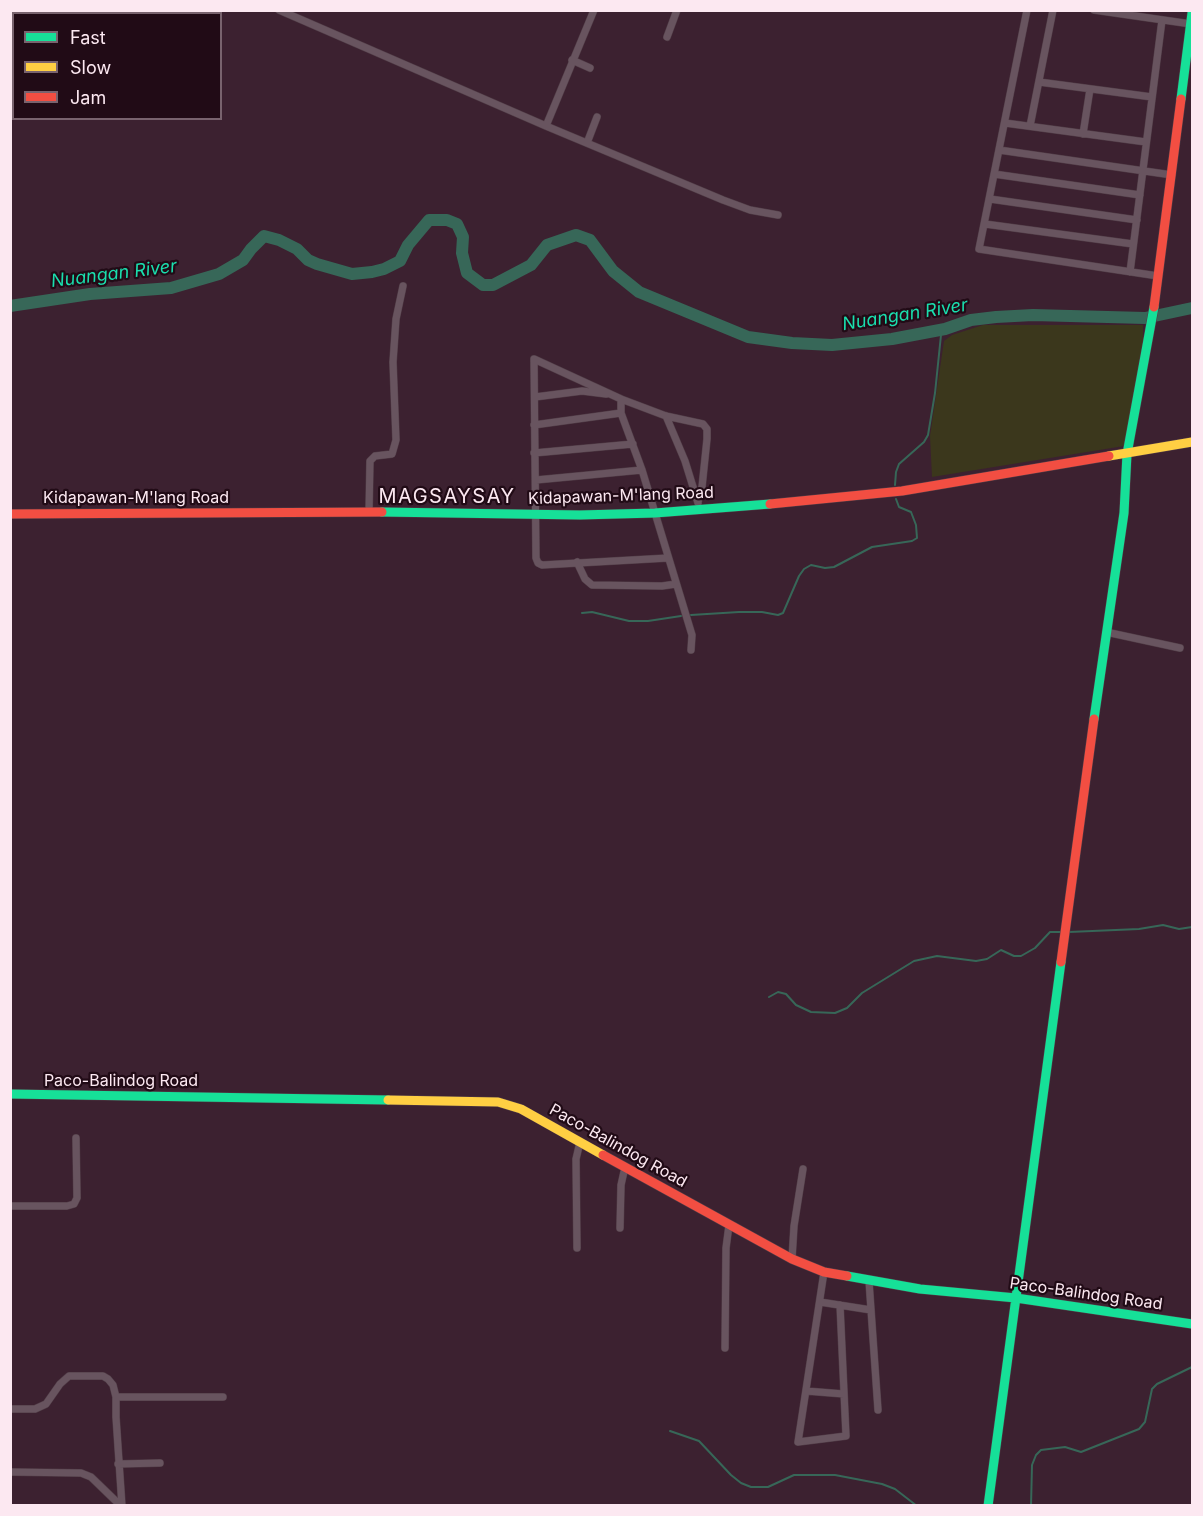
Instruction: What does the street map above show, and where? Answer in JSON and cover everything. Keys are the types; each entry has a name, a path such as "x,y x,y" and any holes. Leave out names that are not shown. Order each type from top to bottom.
{"street":[{"path":"279,10 723,200 763,213 778,215"},
{"path":"546,126 594,10"},
{"path":"667,37 677,10"},
{"path":"1027,10 980,249 1158,276"},
{"path":"1030,126 1053,10"},
{"path":"1094,10 1191,24"},
{"path":"988,1506 1124,513 1127,454 1156,298 1192,12"},
{"path":"1130,272 1162,20"},
{"path":"572,60 590,68"},
{"path":"1039,82 1152,97"},
{"path":"1083,134 1090,89"},
{"path":"586,143 597,117"},
{"path":"1005,123 1146,142"},
{"path":"999,150 1172,175"},
{"path":"994,174 1140,195"},
{"path":"990,199 1137,220"},
{"path":"985,224 1133,244"},
{"path":"369,512 370,461 375,456 392,454 396,440 393,362 396,320 403,286"},
{"path":"668,558 542,565 538,563 536,558 534,359 666,416 703,424 707,429 698,506"},
{"path":"535,398 582,391 619,397"},
{"path":"619,397 621,413 642,470 692,634 691,650"},
{"path":"534,425 621,413"},
{"path":"666,416 685,461 698,506"},
{"name":"Kidapawan-M'lang Road","path":"10,514 655,513 698,506 902,491 1192,442"},
{"path":"534,453 633,444"},
{"path":"536,480 642,470"},
{"path":"577,562 585,579 592,585 662,586 676,584"},
{"path":"1106,633 1180,648"},
{"name":"Paco-Balindog Road","path":"10,1094 498,1102 521,1109 792,1259 824,1272 920,1289 1016,1298 1192,1324"},
{"path":"10,1206 68,1206 74,1204 77,1198 76,1138"},
{"path":"577,1248 576,1159 580,1142"},
{"path":"620,1228 621,1185 625,1167"},
{"path":"792,1259 802,1169"},
{"path":"725,1348 726,1248 729,1225"},
{"path":"824,1272 798,1442 846,1436 840,1305"},
{"path":"869,1281 878,1410"},
{"path":"820,1302 871,1310"},
{"path":"10,1409 35,1409 46,1404 65,1378 75,1375 105,1377 113,1385 116,1397 122,1506"},
{"path":"806,1391 844,1394"},
{"path":"116,1397 223,1397"},
{"path":"118,1464 160,1463"},
{"path":"10,1472 81,1473 91,1477 122,1506"}],"shaded area":[{"path":"983,325 1143,325 1143,340 1124,446 932,477 930,436 944,341 952,335"}],"waterway":[{"name":"Nuangan River","path":"10,306 90,294 171,288 219,274 243,260 264,236 297,249 308,260 317,264 352,274 372,272 400,261 408,245 429,220 447,220 457,224 463,237 462,253 467,273 483,285 493,285 531,265 547,245 576,235 590,240 613,271 639,292 748,337 792,343 832,345 892,339 945,329 971,320 996,317 1033,315 1145,318 1192,308"},
{"path":"895,485 899,464 924,442 928,435 941,335 945,329"},
{"path":"691,615 739,612 778,615 783,613 799,576 811,565 834,567 872,547 912,541 917,538 916,525 911,512 899,507 896,499"},
{"path":"582,613 592,612 629,621 648,621 681,616"},
{"path":"1069,932 1139,929 1163,925 1179,929 1192,927"},
{"path":"769,997 778,992 786,994 796,1005 811,1012 835,1013 847,1008 862,993 914,961 937,956 976,961 987,959 1001,950 1014,956 1021,956 1035,948 1050,932 1062,932"},
{"path":"1031,1506 1032,1465 1041,1450 1065,1447 1081,1452 1139,1429 1145,1422 1152,1389 1157,1384 1192,1367"},
{"path":"670,1431 699,1441 731,1475 751,1487 768,1487 794,1475 835,1475 882,1484 895,1489 917,1506"}],"traffic: fast":[{"path":"1181,99 1192,13"},
{"path":"1094,719 1124,513 1127,454 1154,307"},
{"path":"382,512 580,515 655,513 770,504"},
{"path":"988,1506 1061,962"},
{"path":"10,1094 388,1100"},
{"path":"847,1276 920,1289 1016,1298 1192,1324"}],"traffic: slow":[{"path":"1109,456 1192,442"},
{"path":"388,1100 498,1102 521,1109 603,1155"}],"traffic: jam":[{"path":"1154,307 1181,99"},
{"path":"770,504 902,491 1109,456"},
{"path":"10,514 382,512"},
{"path":"1061,962 1094,719"},
{"path":"603,1155 792,1259 824,1272 847,1276"}],"district":[{"name":"MAGSAYSAY","path":"447,497"}]}
